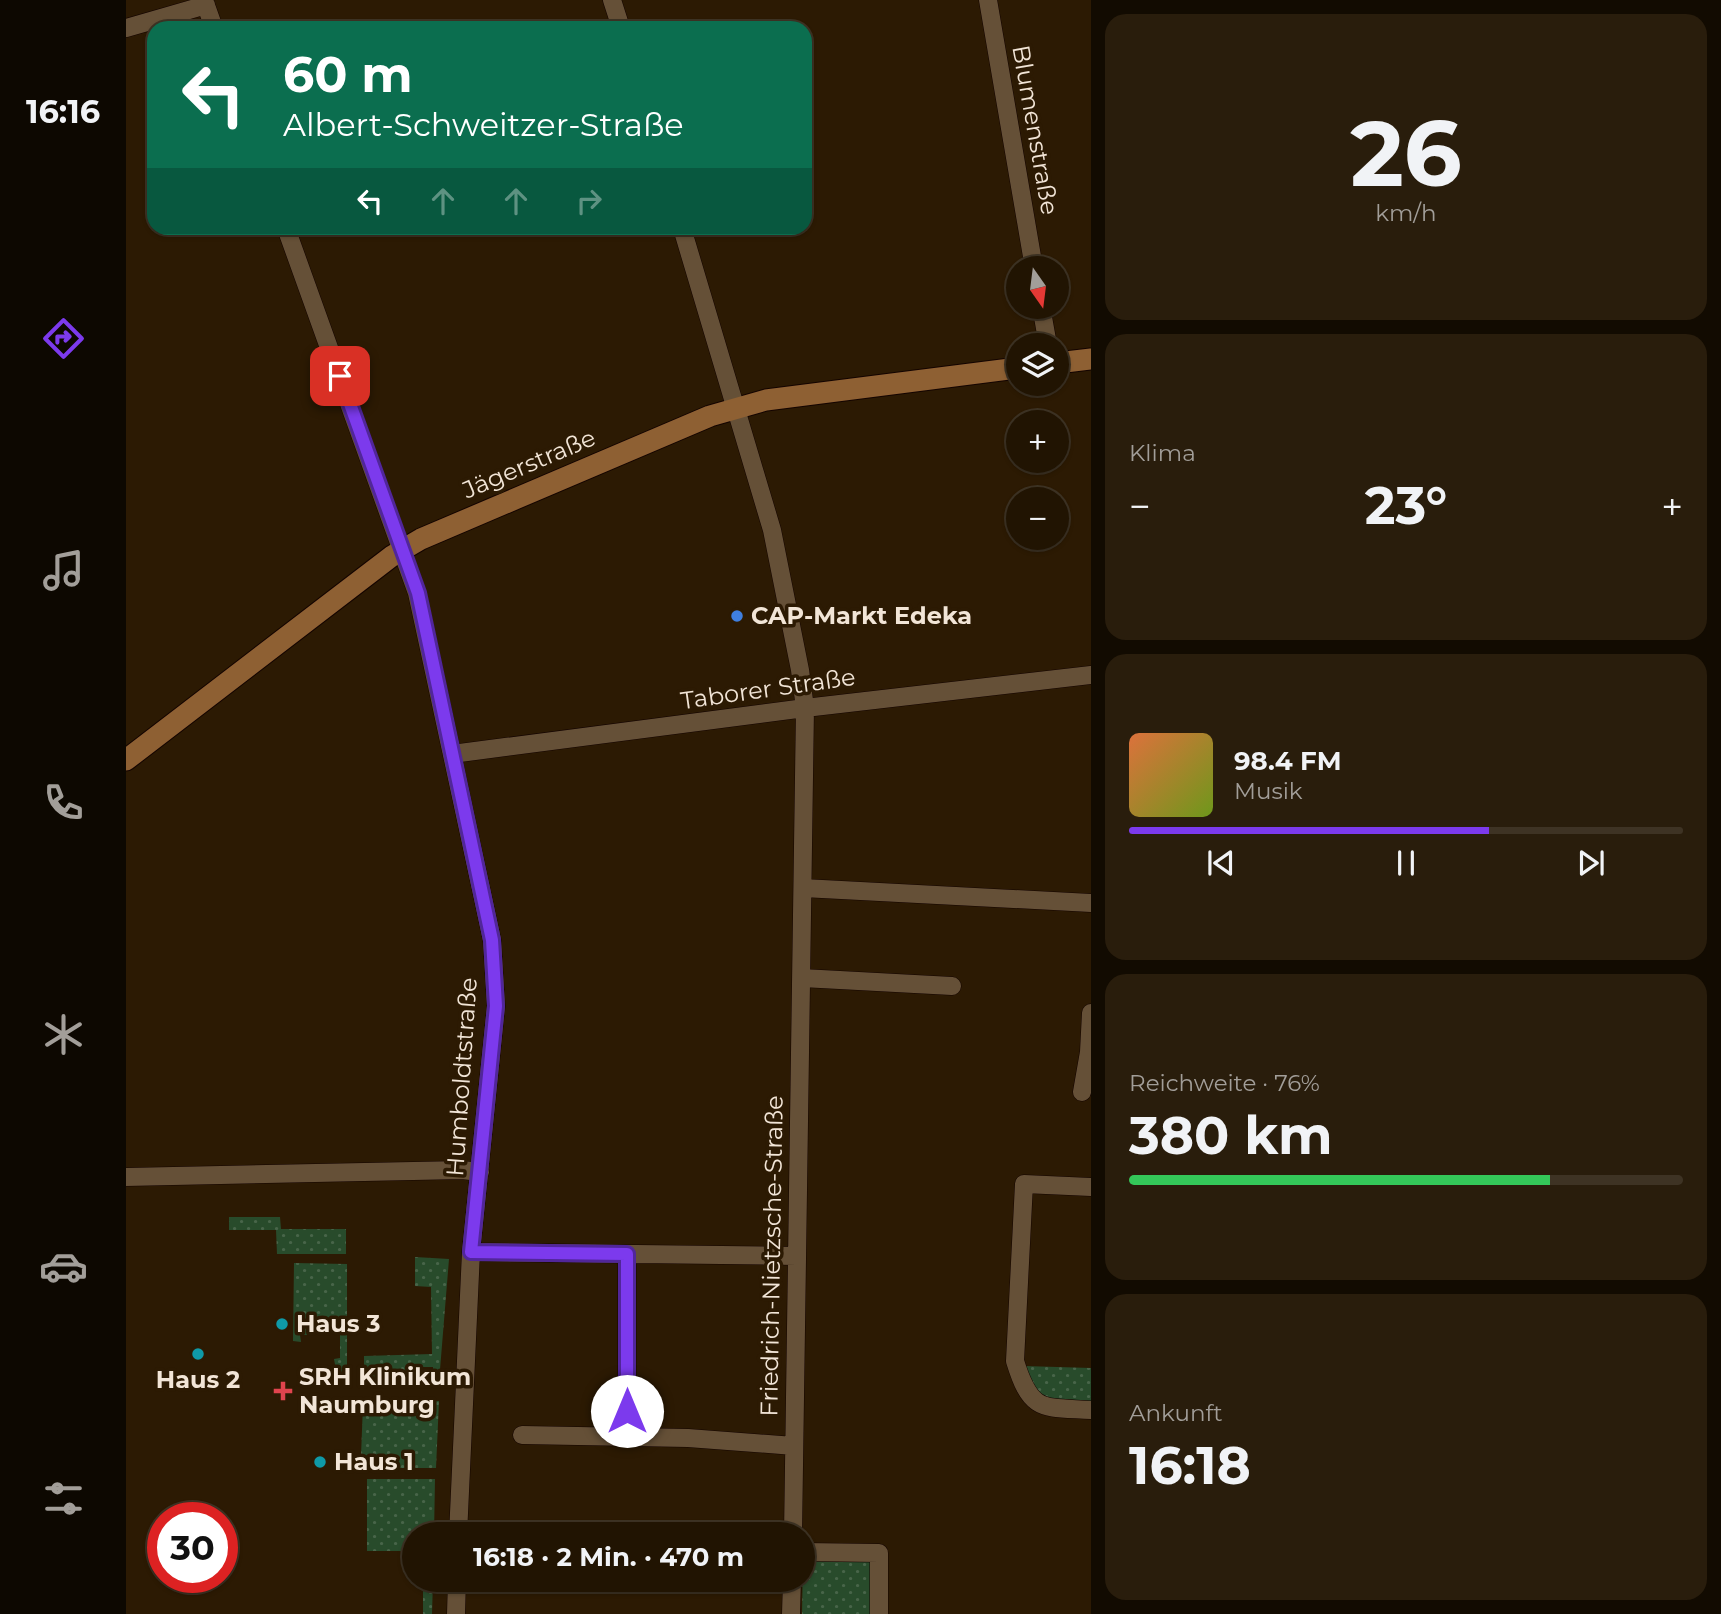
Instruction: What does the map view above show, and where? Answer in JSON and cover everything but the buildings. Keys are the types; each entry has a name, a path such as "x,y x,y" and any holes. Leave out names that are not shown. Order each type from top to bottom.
{"main road":[{"path":"1069,362 1091,359"},
{"name":"Jägerstraße","path":"126,760 402,549 449,527 710,415 735,407 766,400 1006,370"}],"street":[{"path":"612,0 619,21"},
{"name":"Blumenstraße","path":"988,0 1032,256"},
{"path":"148,21 205,3 211,21"},
{"path":"126,28 147,21"},
{"name":"Humboldtstraße","path":"289,235 418,593 488,917 495,961 496,1006 471,1252 459,1522"},
{"name":"Friedrich-Nietzsche-Straße","path":"684,235 775,545 805,708 793,1522"},
{"name":"Taborer Straße","path":"452,754 805,708 1091,675"},
{"path":"803,888 1091,903"},
{"path":"802,978 952,986"},
{"path":"1082,1092 1089,1052 1091,1013"},
{"path":"126,1177 480,1171"},
{"path":"1091,1187 1024,1184 1015,1361 1022,1385 1033,1401 1046,1407 1091,1410"},
{"path":"471,1252 797,1256"},
{"path":"627,1254 627,1437"},
{"path":"522,1435 688,1438 794,1446"},
{"path":"815,1552 879,1553 879,1614"},
{"path":"456,1614 457,1592"},
{"path":"791,1614 792,1592"}],"green space":[{"path":"229,1217 280,1217 281,1229 346,1229 346,1254 277,1254 276,1230 229,1230"},
{"path":"415,1257 449,1259 439,1382 433,1382 433,1367 414,1367 414,1381 364,1382 364,1356 432,1354 431,1287 415,1286"},
{"path":"294,1263 347,1264 347,1329 309,1329 308,1335 300,1335 301,1342 293,1341"},
{"path":"340,1335 347,1335 347,1381 338,1381 334,1359 340,1358"},
{"path":"1024,1366 1091,1368 1091,1401 1047,1398 1035,1394"},
{"path":"366,1400 439,1401 436,1468 370,1468 361,1456 363,1404"},
{"path":"367,1479 435,1479 434,1522 402,1522 402,1551 367,1551"},
{"path":"815,1556 875,1558 874,1614 802,1614 802,1592 815,1592"},
{"path":"423,1592 433,1592 432,1614 423,1614"}],"place":[{"name":"CAP-Markt Edeka","path":"737,616"},
{"name":"Haus 3","path":"282,1324"},
{"name":"Haus 2","path":"198,1354"},
{"name":"SRH Klinikum Naumburg","path":"283,1391"},
{"name":"Haus 1","path":"320,1462"}],"route":[{"path":"340,376 418,593 492,940 496,1006 471,1252 627,1254 627,1411"}]}
